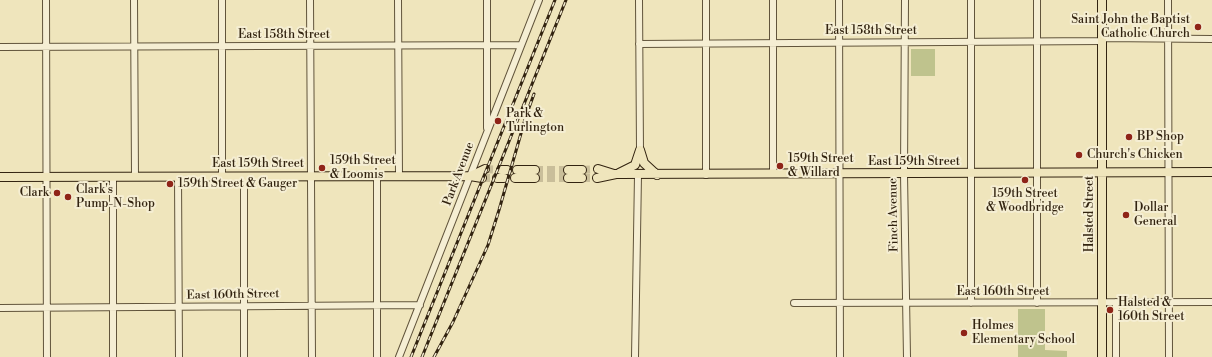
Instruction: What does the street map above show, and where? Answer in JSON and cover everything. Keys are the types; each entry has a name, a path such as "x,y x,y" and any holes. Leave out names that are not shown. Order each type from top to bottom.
{"main road":[{"name":"Halsted Street","path":"1102,0 1102,357"},
{"path":"616,174 635,165 640,150"},
{"path":"640,150 644,163 656,175"},
{"name":"East 159th Street","path":"470,176 485,170"},
{"path":"515,178 535,174 517,170"},
{"name":"East 159th Street","path":"598,174 706,175 1212,172"},
{"path":"568,174 582,174"},
{"name":"East 159th Street","path":"0,177 470,176 482,178"}],"street":[{"path":"46,0 47,357"},
{"path":"134,0 134,176"},
{"path":"222,0 222,176"},
{"path":"310,0 312,357"},
{"path":"398,0 399,176"},
{"path":"486,0 487,132"},
{"name":"Park Avenue","path":"399,357 540,0"},
{"path":"639,0 640,150"},
{"path":"706,0 706,175"},
{"path":"772,0 773,174"},
{"path":"839,0 840,357"},
{"name":"Finch Avenue","path":"905,0 904,174 907,357"},
{"path":"971,0 971,303"},
{"path":"1037,0 1037,303"},
{"path":"1168,0 1169,357"},
{"name":"East 158th Street","path":"640,44 971,42 1169,38 1212,39"},
{"name":"East 158th Street","path":"0,47 522,45"},
{"path":"635,357 638,175"},
{"path":"113,176 113,357"},
{"path":"178,176 179,357"},
{"path":"244,176 244,357"},
{"path":"377,176 377,357"},
{"path":"1116,302 1116,357"},
{"name":"East 160th Street","path":"794,303 1212,302"},
{"name":"East 160th Street","path":"0,308 420,305"}],"green space":[{"path":"911,49 935,49 935,76 911,76"},
{"path":"1018,309 1045,309 1045,350 1067,351 1067,357 1018,357"}],"tunnel":[{"path":"485,169 501,170"},
{"path":"582,170 598,169"},
{"path":"535,170 568,170"},
{"path":"482,178 497,178"},
{"path":"535,178 568,178"},
{"path":"582,178 597,178"}],"railway":[{"path":"411,357 555,0"},
{"path":"422,357 566,0"},
{"path":"434,357 453,322 488,245 526,116 534,94"}],"place":[{"name":"Saint John the Baptist Catholic Church","path":"1198,27"},
{"name":"Park & Turlington","path":"498,121"},
{"name":"BP Shop","path":"1129,137"},
{"name":"Church's Chicken","path":"1079,155"},
{"name":"159th Street & Willard","path":"780,166"},
{"name":"159th Street & Loomis","path":"322,168"},
{"name":"159th Street & Woodbridge","path":"1025,180"},
{"name":"159th Street & Gauger","path":"170,184"},
{"name":"Clark","path":"57,193"},
{"name":"Clark's Pump-N-Shop","path":"68,197"},
{"name":"Dollar General","path":"1126,215"},
{"name":"Halsted & 160th Street","path":"1110,310"},
{"name":"Holmes Elementary School","path":"964,333"}]}
